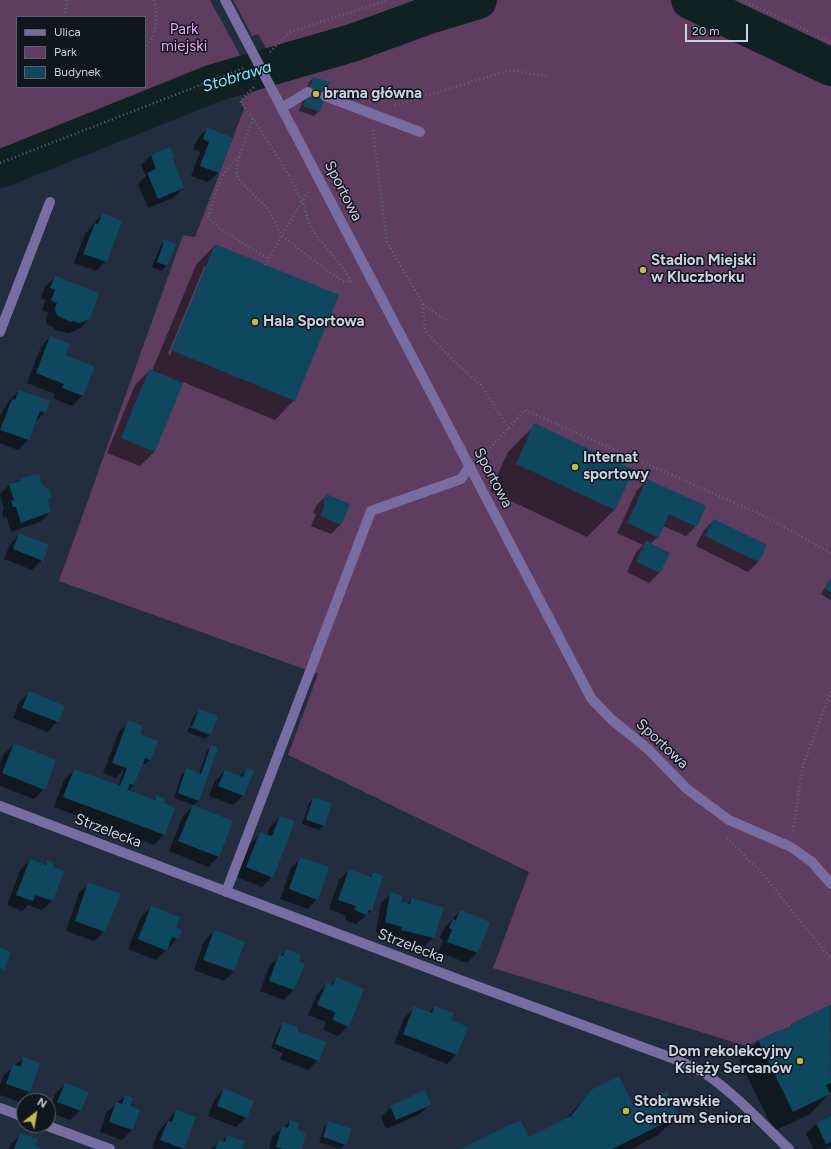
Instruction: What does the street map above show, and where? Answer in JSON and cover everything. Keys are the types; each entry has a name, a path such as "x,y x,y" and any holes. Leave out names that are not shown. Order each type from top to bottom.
{"street":[{"name":"Sportowa","path":"225,0 283,107 591,698 612,719 648,750 687,789 729,820 791,847 812,862 831,884"},
{"path":"283,107 308,92"},
{"path":"325,96 420,132"},
{"path":"0,332 50,202"},
{"path":"226,892 371,511 461,479 470,466"},
{"name":"Strzelecka","path":"0,806 672,1058 705,1074 726,1090 747,1107 789,1149"},
{"path":"0,1108 16,1114"},
{"path":"56,1129 110,1149"}],"path":[{"path":"64,16 66,0"},
{"path":"146,48 155,34 158,15 154,0"},
{"path":"253,119 239,156 236,174 240,181 269,210 281,235 323,268 343,281 352,282 347,273 312,230 302,200 264,135 253,119 240,101 290,32 388,0"},
{"path":"742,0 831,42"},
{"path":"0,163 262,69"},
{"path":"449,322 423,304 387,242 370,113 511,70 549,76"},
{"path":"239,156 230,163 215,196 208,216 219,228 268,259"},
{"path":"265,265 281,235 318,175"},
{"path":"423,304 425,331 454,361 481,385 509,429"},
{"path":"470,466 481,458 525,410 762,515 831,553"},
{"path":"791,847 804,765 831,691"},
{"path":"727,837 761,872 831,959"}],"green space":[{"name":"Park miejski","path":"0,0 210,0 241,57 0,158"},
{"path":"233,0 831,0 831,1005 791,1024 792,1026 746,1046 493,968 529,872 288,755 318,674 59,581 183,235 195,237 244,109 240,101 268,80 272,85 283,77 258,34 252,36"}],"building":[{"name":"brama główna","path":"313,77 330,82 320,112 303,106"},
{"path":"207,127 233,138 219,173 200,166 209,142 203,139"},
{"path":"170,147 184,188 158,199 147,173 156,169 151,155"},
{"path":"102,213 122,221 107,262 83,254 95,223 98,224"},
{"path":"165,239 176,244 167,266 157,262"},
{"name":"Hala Sportowa","path":"215,244 339,295 295,401 171,350"},
{"path":"55,276 99,293 90,319 80,323 73,321 70,322 57,315 55,309 57,303 51,300 55,290 50,288"},
{"path":"50,336 70,344 65,355 95,366 83,396 62,388 64,384 36,373"},
{"path":"149,369 183,383 155,452 121,438"},
{"path":"19,390 50,401 46,413 40,411 29,440 0,430 12,399 15,400"},
{"name":"Internat sportowy","path":"534,423 634,470 615,510 516,464"},
{"path":"39,474 43,486 49,489 52,496 48,501 51,512 21,523 16,507 13,507 11,501 14,500 9,484 20,481 21,478"},
{"path":"647,479 706,506 697,527 669,514 659,538 627,523"},
{"path":"326,494 350,504 341,525 320,516 325,504 323,504"},
{"path":"714,519 767,545 759,562 705,536"},
{"path":"19,533 49,545 43,561 13,549"},
{"path":"646,541 670,553 660,573 636,561"},
{"path":"831,579 831,593 825,589"},
{"path":"29,691 65,706 58,722 22,708"},
{"path":"199,709 218,716 211,735 192,727"},
{"path":"128,720 143,726 140,734 158,741 151,760 145,758 134,785 130,784 128,790 155,800 156,795 165,799 164,803 175,808 165,835 63,797 74,769 120,786 127,768 112,763"},
{"path":"14,743 56,760 45,790 2,773"},
{"path":"211,745 218,748 199,801 178,793 186,768 201,774"},
{"path":"246,768 254,771 244,796 218,786 225,770 243,777"},
{"path":"313,797 332,803 325,826 306,820"},
{"path":"193,805 233,821 219,857 178,841"},
{"path":"280,816 295,821 273,878 246,867 260,832 272,836"},
{"path":"300,857 329,867 318,900 289,889"},
{"path":"30,859 46,865 47,860 54,863 53,867 64,871 53,901 35,895 33,901 16,895"},
{"path":"349,869 371,877 373,872 383,876 372,911 369,910 367,915 354,910 356,906 338,900"},
{"path":"88,882 121,894 105,932 75,921"},
{"path":"390,892 403,896 401,902 410,904 412,898 444,908 434,938 401,930 402,927 385,922"},
{"path":"151,906 180,917 176,927 182,930 178,939 172,937 167,951 138,939"},
{"path":"460,910 490,922 478,953 447,942 452,930 449,928 453,919 456,920"},
{"path":"214,930 245,942 234,971 203,960"},
{"path":"0,947 11,952 4,970 0,968"},
{"path":"286,949 301,955 299,962 305,964 294,990 269,981 279,954 283,956"},
{"path":"336,977 364,989 349,1027 333,1020 335,1012 317,1005 327,982 333,985"},
{"name":"Dom rekolekcyjny Księży Sercanów","path":"830,1005 831,1083 826,1085 830,1094 793,1112 758,1040 792,1026 791,1024"},
{"path":"414,1006 432,1013 434,1006 454,1013 451,1020 468,1027 457,1055 403,1034"},
{"path":"283,1022 298,1027 297,1031 326,1042 319,1061 275,1044"},
{"path":"23,1057 40,1063 30,1092 6,1084 13,1064 21,1067"},
{"name":"Stobrawskie Centrum Seniora","path":"619,1076 634,1107 667,1091 679,1116 612,1149 460,1149 520,1120 529,1137 571,1116 591,1090"},
{"path":"65,1083 89,1092 81,1111 57,1102"},
{"path":"224,1088 254,1101 247,1118 217,1106"},
{"path":"425,1090 431,1105 396,1120 390,1106"},
{"path":"125,1095 133,1098 130,1106 140,1110 133,1130 109,1122 116,1102 122,1104"},
{"path":"176,1110 196,1117 184,1149 160,1140 168,1121 172,1122"},
{"path":"831,1116 831,1142 826,1144 816,1123"},
{"path":"290,1120 299,1123 297,1130 306,1133 302,1149 283,1149 276,1147 282,1126 288,1128"},
{"path":"328,1121 352,1129 346,1145 323,1137"},
{"path":"20,1133 38,1139 35,1146 43,1149 14,1149"},
{"path":"227,1135 245,1141 242,1149 215,1149 219,1140 225,1142"}],"waterway":[{"name":"Stobrawa","path":"0,169 214,83 352,43 432,14 478,0"},
{"name":"Stobrawa","path":"690,0 831,67"}],"tunnel":[{"path":"308,92 325,96"}],"place":[{"name":"brama główna","path":"316,94"},
{"name":"Stadion Miejski w Kluczborku","path":"643,270"},
{"name":"Hala Sportowa","path":"255,322"},
{"name":"Internat sportowy","path":"575,467"},
{"name":"Dom rekolekcyjny Księży Sercanów","path":"800,1061"},
{"name":"Stobrawskie Centrum Seniora","path":"626,1111"}]}
